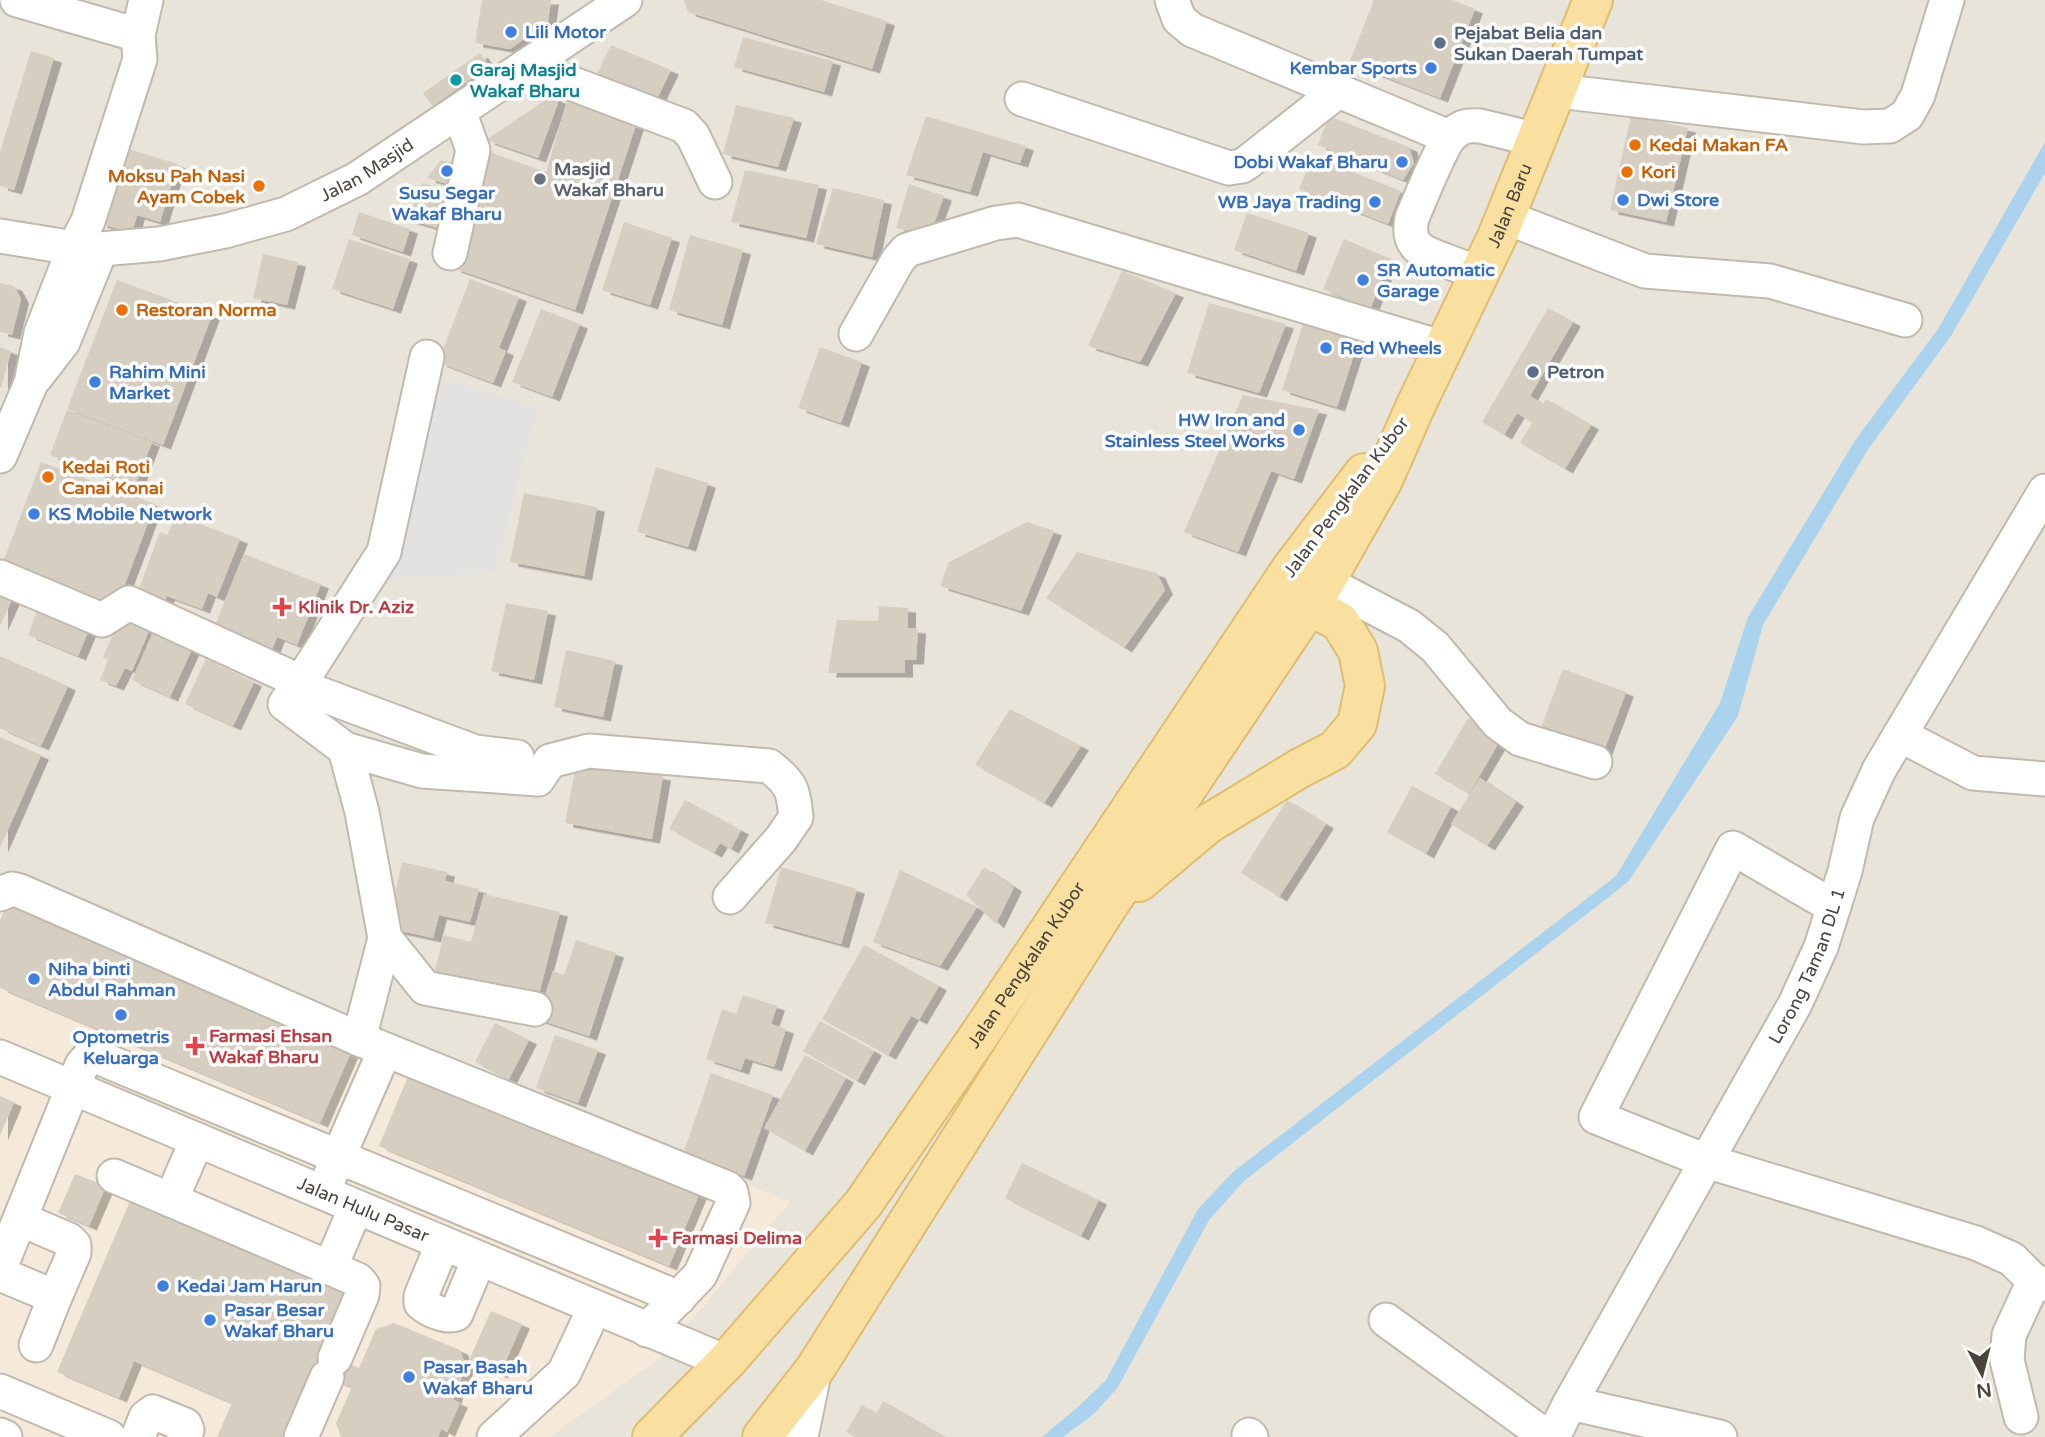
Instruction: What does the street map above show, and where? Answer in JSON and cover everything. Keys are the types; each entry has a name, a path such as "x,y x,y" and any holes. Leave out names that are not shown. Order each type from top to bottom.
{"main road":[{"name":"Jalan Baru","path":"1416,405 1481,274 1594,0"},
{"name":"Jalan Pengkalan Kubor","path":"762,1437 815,1369 1106,909 1317,593 1383,480 1416,405"},
{"name":"Jalan Pengkalan Kubor","path":"652,1437 726,1363 863,1204 1291,569 1416,405"},
{"path":"1106,909 1208,824 1335,750 1357,724 1365,686 1358,651 1317,593 1262,611"}],"street":[{"path":"17,0 138,35"},
{"path":"0,456 31,383 41,333 87,249 88,222 140,59 138,35 146,0"},
{"name":"Jalan Masjid","path":"0,236 87,249 159,244 225,231 286,214 357,179 625,0"},
{"path":"1172,0 1179,19 1192,30 1450,137"},
{"path":"1558,91 1863,127 1890,126 1907,115 1918,95 1947,0"},
{"path":"526,66 684,126 693,136 715,182"},
{"path":"1022,99 1229,168 1248,162 1338,91"},
{"path":"450,253 473,150 459,111"},
{"path":"1481,274 1426,254 1417,247 1411,239 1412,218 1450,137 1461,127 1470,125 1538,140"},
{"path":"1505,217 1645,271 1770,281 1905,320"},
{"path":"856,334 898,260 907,250 996,223 1018,220 1444,348"},
{"path":"427,357 384,552 285,704 345,749 422,771 538,779 551,761"},
{"name":"Lorong Taman DL 1","path":"1553,1437 1795,1004 1821,947 1845,871 1857,818 1879,770 2042,502"},
{"path":"0,577 102,620 130,603 300,684 475,752 551,761 589,751 769,766 784,778 793,793 796,817 781,839 730,897"},
{"path":"1317,593 1409,626 1435,647 1498,723 1520,739 1595,762"},
{"path":"1900,734 1973,773 2045,779"},
{"path":"323,1193 339,1156 372,1044 385,937 362,812 345,749"},
{"path":"1834,907 1733,848 1596,1117 1706,1161 1976,1243 2012,1259 2039,1283 2009,1335 2007,1360 2021,1417"},
{"path":"0,894 12,890 20,891 372,1044 727,1188 733,1197 731,1209 700,1275 647,1330"},
{"path":"385,937 425,988 536,1009"},
{"name":"Jalan Hulu Pasar","path":"0,1057 726,1363"},
{"path":"0,1268 72,1087 84,1060 89,1057 101,1058 678,1298"},
{"path":"171,1200 197,1140"},
{"path":"114,1176 358,1280 363,1286 362,1295 301,1437"},
{"path":"330,1268 356,1207"},
{"path":"20,1219 72,1242 74,1253 36,1345"},
{"path":"443,1243 421,1296 421,1303 425,1307 447,1315 456,1314 480,1259"},
{"path":"0,1274 55,1297"},
{"path":"494,1437 564,1373 595,1307"},
{"path":"1386,1320 1547,1437"},
{"path":"801,1437 815,1369"},
{"path":"0,1391 109,1437"},
{"path":"1570,1403 1720,1437"},
{"path":"138,1437 146,1417 153,1412 183,1423 187,1430 184,1437"},
{"path":"0,1435 5,1437"}],"shaded area":[{"path":"0,0 2045,0 2045,1437 0,1437"},
{"path":"436,377 538,407 495,572 386,579"},
{"name":"Pasar Besar Wakaf Bharu","path":"0,873 790,1202 660,1358 550,1437 0,1437"}],"water":[{"path":"2045,142 2045,173 1951,336 1869,448 1763,625 1738,716 1628,882 1244,1181 1209,1220 1118,1387 1094,1414 1063,1437 1042,1437 1106,1380 1198,1209 1233,1172 1616,876 1720,703 1748,617 1856,439 1938,329"}],"building":[{"path":"482,0 551,0 548,22 510,49 475,43"},
{"path":"684,0 821,0 887,21 872,69 688,12"},
{"path":"1374,0 1452,0 1475,9 1440,98 1349,63"},
{"path":"743,37 833,61 824,92 734,67"},
{"path":"611,45 671,70 654,105 593,82"},
{"path":"31,51 54,58 14,190 0,186 0,152"},
{"name":"Garaj Masjid Wakaf Bharu","path":"480,53 489,66 433,106 423,93"},
{"path":"551,96 559,100 538,158 486,140"},
{"path":"567,101 636,125 575,310 453,268 489,152 546,172"},
{"path":"736,105 794,118 778,167 723,154"},
{"path":"1631,115 1688,128 1666,222 1610,210"},
{"path":"926,116 1026,146 1020,163 983,152 970,192 906,175"},
{"path":"1329,116 1409,147 1414,163 1403,180 1318,145"},
{"path":"121,147 178,164 160,222 137,215 132,233 99,223"},
{"path":"1312,156 1401,191 1388,224 1299,189"},
{"path":"441,160 463,165 454,186 427,178"},
{"path":"745,170 819,185 806,238 731,222"},
{"path":"423,183 453,192 441,229 407,219"},
{"path":"909,184 944,196 930,235 896,228"},
{"path":"833,188 884,200 872,257 816,244"},
{"path":"359,212 410,229 403,252 352,235"},
{"path":"1247,213 1309,233 1296,271 1234,250"},
{"path":"624,222 672,238 650,305 602,290"},
{"path":"690,235 743,250 722,325 669,310"},
{"path":"349,239 410,259 393,309 332,289"},
{"path":"1344,239 1391,259 1370,309 1323,289"},
{"path":"263,254 298,262 287,305 253,298"},
{"path":"1122,271 1176,293 1140,362 1088,346"},
{"path":"470,279 519,297 499,348 506,351 493,383 438,362"},
{"path":"117,280 212,315 163,445 67,409"},
{"path":"0,283 14,286 21,299 12,335 0,332"},
{"path":"1209,303 1286,324 1259,393 1187,373"},
{"path":"1548,308 1573,322 1530,396 1543,404 1546,399 1591,425 1565,469 1520,443 1532,423 1517,413 1504,435 1482,422"},
{"path":"541,309 580,324 552,397 512,382"},
{"path":"1304,321 1359,339 1337,407 1282,390"},
{"path":"0,347 11,351 1,388 0,388"},
{"path":"820,347 862,362 841,423 798,408"},
{"path":"1243,395 1319,410 1294,479 1271,471 1238,552 1184,532"},
{"path":"67,410 152,442 135,487 50,455"},
{"path":"41,462 155,504 116,608 2,565"},
{"path":"656,467 708,483 688,547 637,532"},
{"path":"524,493 597,507 584,576 510,562"},
{"path":"176,515 240,539 217,597 208,593 202,609 167,596 165,601 138,591 160,532 167,535"},
{"path":"1027,522 1054,531 1021,611 940,586 949,562"},
{"path":"1077,552 1157,573 1165,590 1124,648 1046,598"},
{"path":"244,554 321,584 297,645 277,637 271,652 213,630"},
{"path":"0,586 15,593 0,626"},
{"path":"506,603 548,611 534,680 491,671"},
{"path":"40,604 91,625 78,656 28,635"},
{"path":"879,606 908,608 908,628 918,629 916,660 905,660 905,673 828,673 837,620 878,621"},
{"path":"124,609 153,621 132,671 125,668 116,686 100,680 108,660 103,657"},
{"path":"154,630 193,647 170,697 132,680"},
{"path":"566,650 615,661 603,717 554,707"},
{"path":"0,656 68,686 41,746 0,728"},
{"path":"206,659 254,682 233,726 185,704"},
{"path":"1563,669 1626,692 1604,751 1541,728"},
{"path":"1010,709 1081,746 1044,803 975,765"},
{"path":"1468,718 1502,737 1469,794 1435,774"},
{"path":"0,737 41,755 0,848"},
{"path":"577,760 663,776 652,839 565,823"},
{"path":"1480,778 1516,802 1487,846 1451,824"},
{"path":"1412,786 1451,807 1426,854 1387,832"},
{"path":"685,800 741,830 731,849 720,843 714,853 669,829"},
{"path":"1287,800 1326,824 1279,897 1241,873"},
{"path":"402,862 447,872 445,881 479,889 470,922 439,915 433,938 387,928"},
{"path":"781,867 857,889 841,944 765,923"},
{"path":"984,867 1014,887 996,924 966,895"},
{"path":"900,870 977,907 940,966 873,942"},
{"path":"484,894 560,912 538,998 434,973 444,935 471,942"},
{"path":"9,899 354,1045 320,1123 0,988 0,920"},
{"path":"576,940 616,953 589,1036 537,1019 553,971 564,975"},
{"path":"864,945 939,986 919,1020 911,1016 888,1055 822,1019"},
{"path":"743,995 777,1006 771,1024 786,1029 774,1067 745,1058 741,1070 706,1059 722,1009 736,1014"},
{"path":"820,1021 874,1051 857,1081 803,1051"},
{"path":"495,1023 529,1040 509,1079 475,1062"},
{"path":"555,1035 598,1050 578,1103 536,1088"},
{"path":"805,1055 846,1078 805,1151 764,1128"},
{"path":"412,1067 702,1187 669,1266 379,1146"},
{"path":"711,1073 773,1095 744,1176 683,1154"},
{"path":"0,1096 14,1102 0,1136"},
{"path":"1022,1163 1099,1200 1081,1236 1005,1198"},
{"path":"75,1174 106,1186 89,1226 58,1213"},
{"name":"Pasar Besar Wakaf Bharu","path":"133,1194 355,1286 326,1354 359,1368 376,1329 394,1323 460,1350 466,1367 453,1400 460,1403 447,1432 441,1429 438,1437 341,1437 336,1423 352,1387 318,1373 291,1437 217,1437 232,1403 134,1361 119,1398 57,1372"},
{"path":"491,1311 522,1324 500,1374 469,1360"},
{"path":"883,1401 945,1437 855,1437 846,1432 862,1405 876,1414"}],"place":[{"name":"Lili Motor","path":"511,32"},
{"name":"Pejabat Belia dan Sukan Daerah Tumpat","path":"1440,43"},
{"name":"Kembar Sports","path":"1431,68"},
{"name":"Garaj Masjid Wakaf Bharu","path":"456,80"},
{"name":"Kedai Makan FA","path":"1635,145"},
{"name":"Dobi Wakaf Bharu","path":"1402,162"},
{"name":"Susu Segar Wakaf Bharu","path":"447,171"},
{"name":"Kori","path":"1627,172"},
{"name":"Masjid Wakaf Bharu","path":"540,179"},
{"name":"Moksu Pah Nasi Ayam Cobek","path":"259,186"},
{"name":"Dwi Store","path":"1623,200"},
{"name":"WB Jaya Trading","path":"1375,202"},
{"name":"SR Automatic Garage","path":"1363,280"},
{"name":"Restoran Norma","path":"122,310"},
{"name":"Red Wheels","path":"1326,348"},
{"name":"Petron","path":"1533,372"},
{"name":"Rahim Mini Market","path":"95,382"},
{"name":"HW Iron and Stainless Steel Works","path":"1299,430"},
{"name":"Kedai Roti Canai Konai","path":"48,477"},
{"name":"KS Mobile Network","path":"34,514"},
{"name":"Klinik Dr. Aziz","path":"282,607"},
{"name":"Niha binti Abdul Rahman","path":"34,979"},
{"name":"Optometris Keluarga","path":"121,1015"},
{"name":"Farmasi Ehsan Wakaf Bharu","path":"195,1046"},
{"name":"Farmasi Delima","path":"658,1238"},
{"name":"Kedai Jam Harun","path":"163,1286"},
{"name":"Pasar Besar Wakaf Bharu","path":"210,1320"},
{"name":"Pasar Basah Wakaf Bharu","path":"409,1377"}]}
